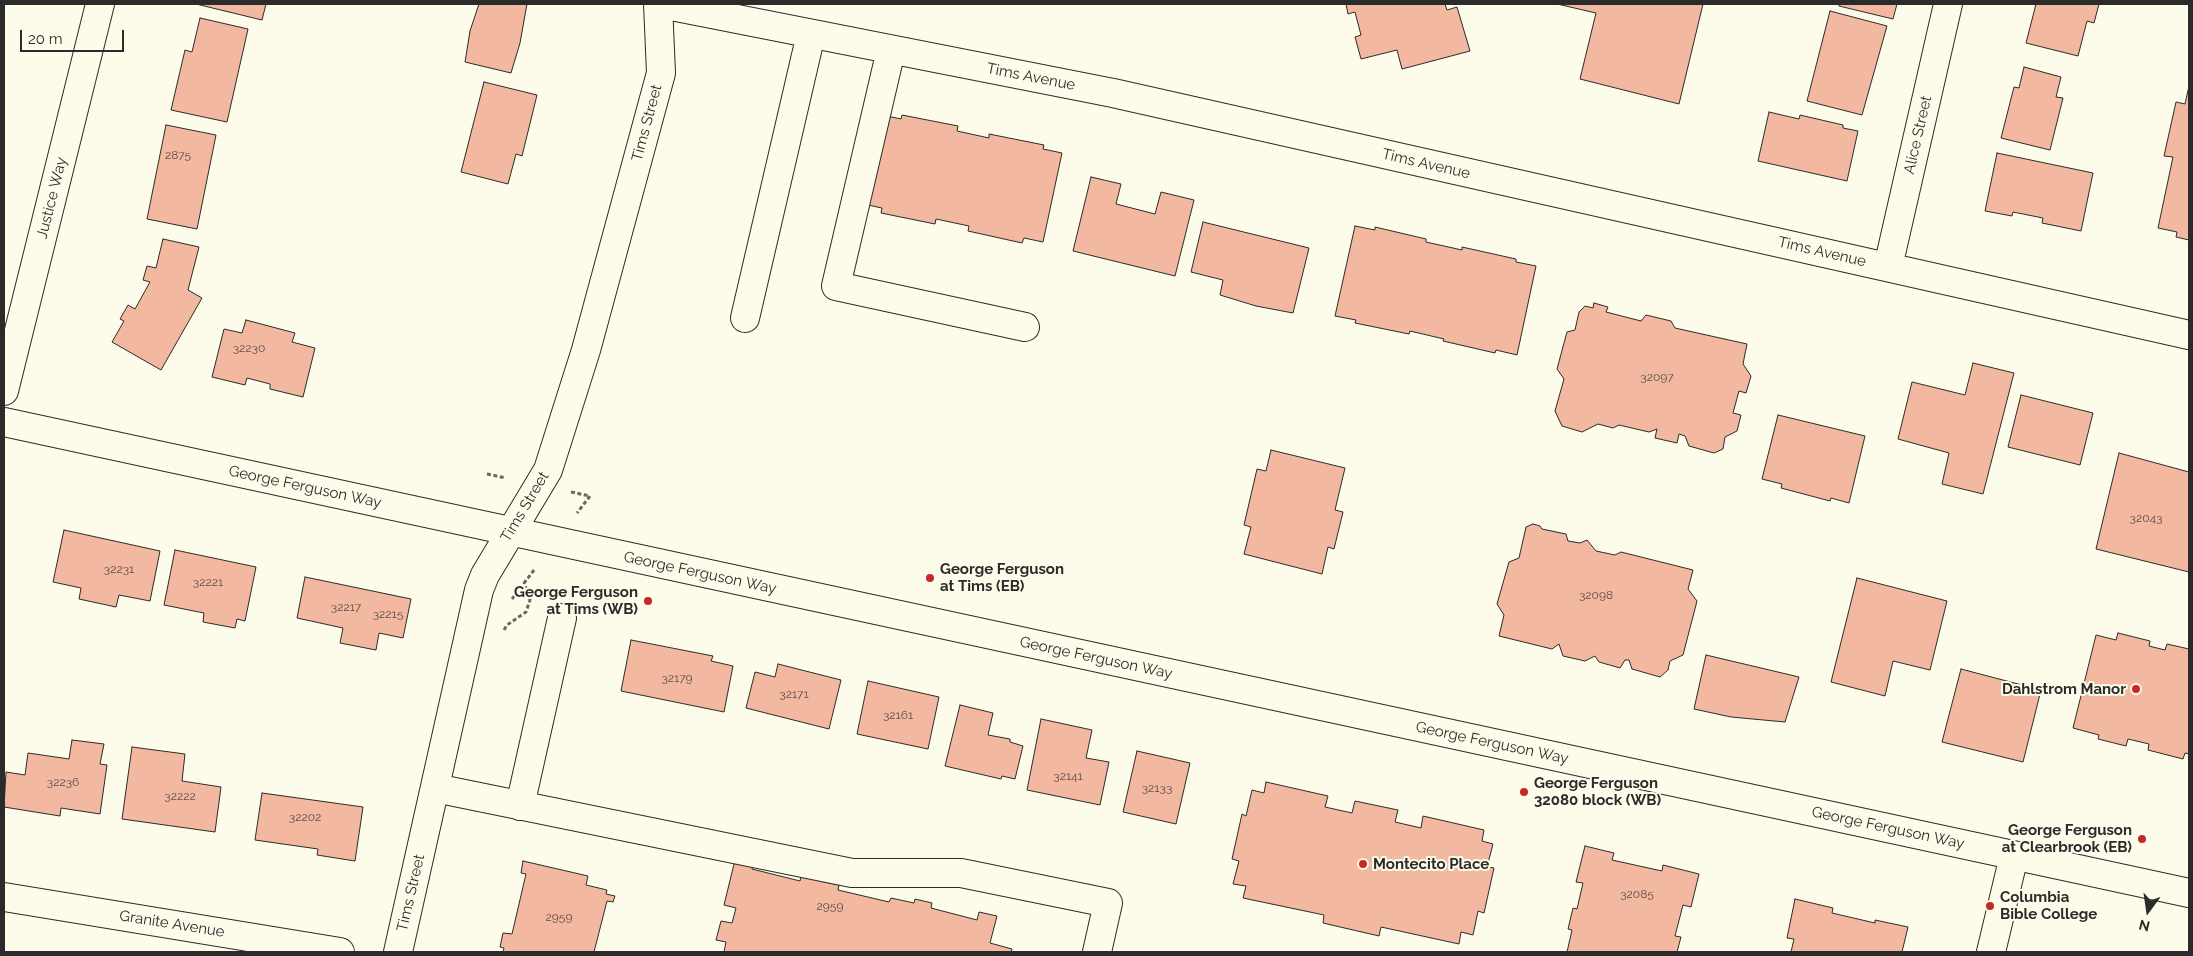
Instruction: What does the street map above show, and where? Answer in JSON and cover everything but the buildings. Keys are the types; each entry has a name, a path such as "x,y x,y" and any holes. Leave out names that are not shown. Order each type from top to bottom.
{"street":[{"name":"Justice Way","path":"4,391 100,4"},
{"name":"Tims Avenue","path":"659,4 1113,93 2189,335"},
{"name":"Tims Street","path":"398,952 479,590 485,574 548,470 586,350 661,73 659,4"},
{"name":"Alice Street","path":"1888,267 1948,4"},
{"path":"745,318 811,34"},
{"path":"891,50 836,286 1025,327"},
{"name":"George Ferguson Way","path":"4,422 2189,893"},
{"path":"520,806 562,618"},
{"path":"434,788 852,873 961,873 1108,903 1098,952"},
{"path":"1991,952 2014,856"},
{"name":"Granite Avenue","path":"4,897 340,952"}],"path":[{"path":"501,634 507,625 526,612 530,600 524,582"}],"place":[{"name":"George Ferguson at Tims (EB)","path":"930,578"},
{"name":"George Ferguson at Tims (WB)","path":"648,601"},
{"name":"Dahlstrom Manor","path":"2136,689"},
{"name":"George Ferguson 32080 block (WB)","path":"1524,792"},
{"name":"George Ferguson at Clearbrook (EB)","path":"2142,839"},
{"name":"Montecito Place","path":"1363,864"},
{"name":"Columbia Bible College","path":"1990,906"}]}
